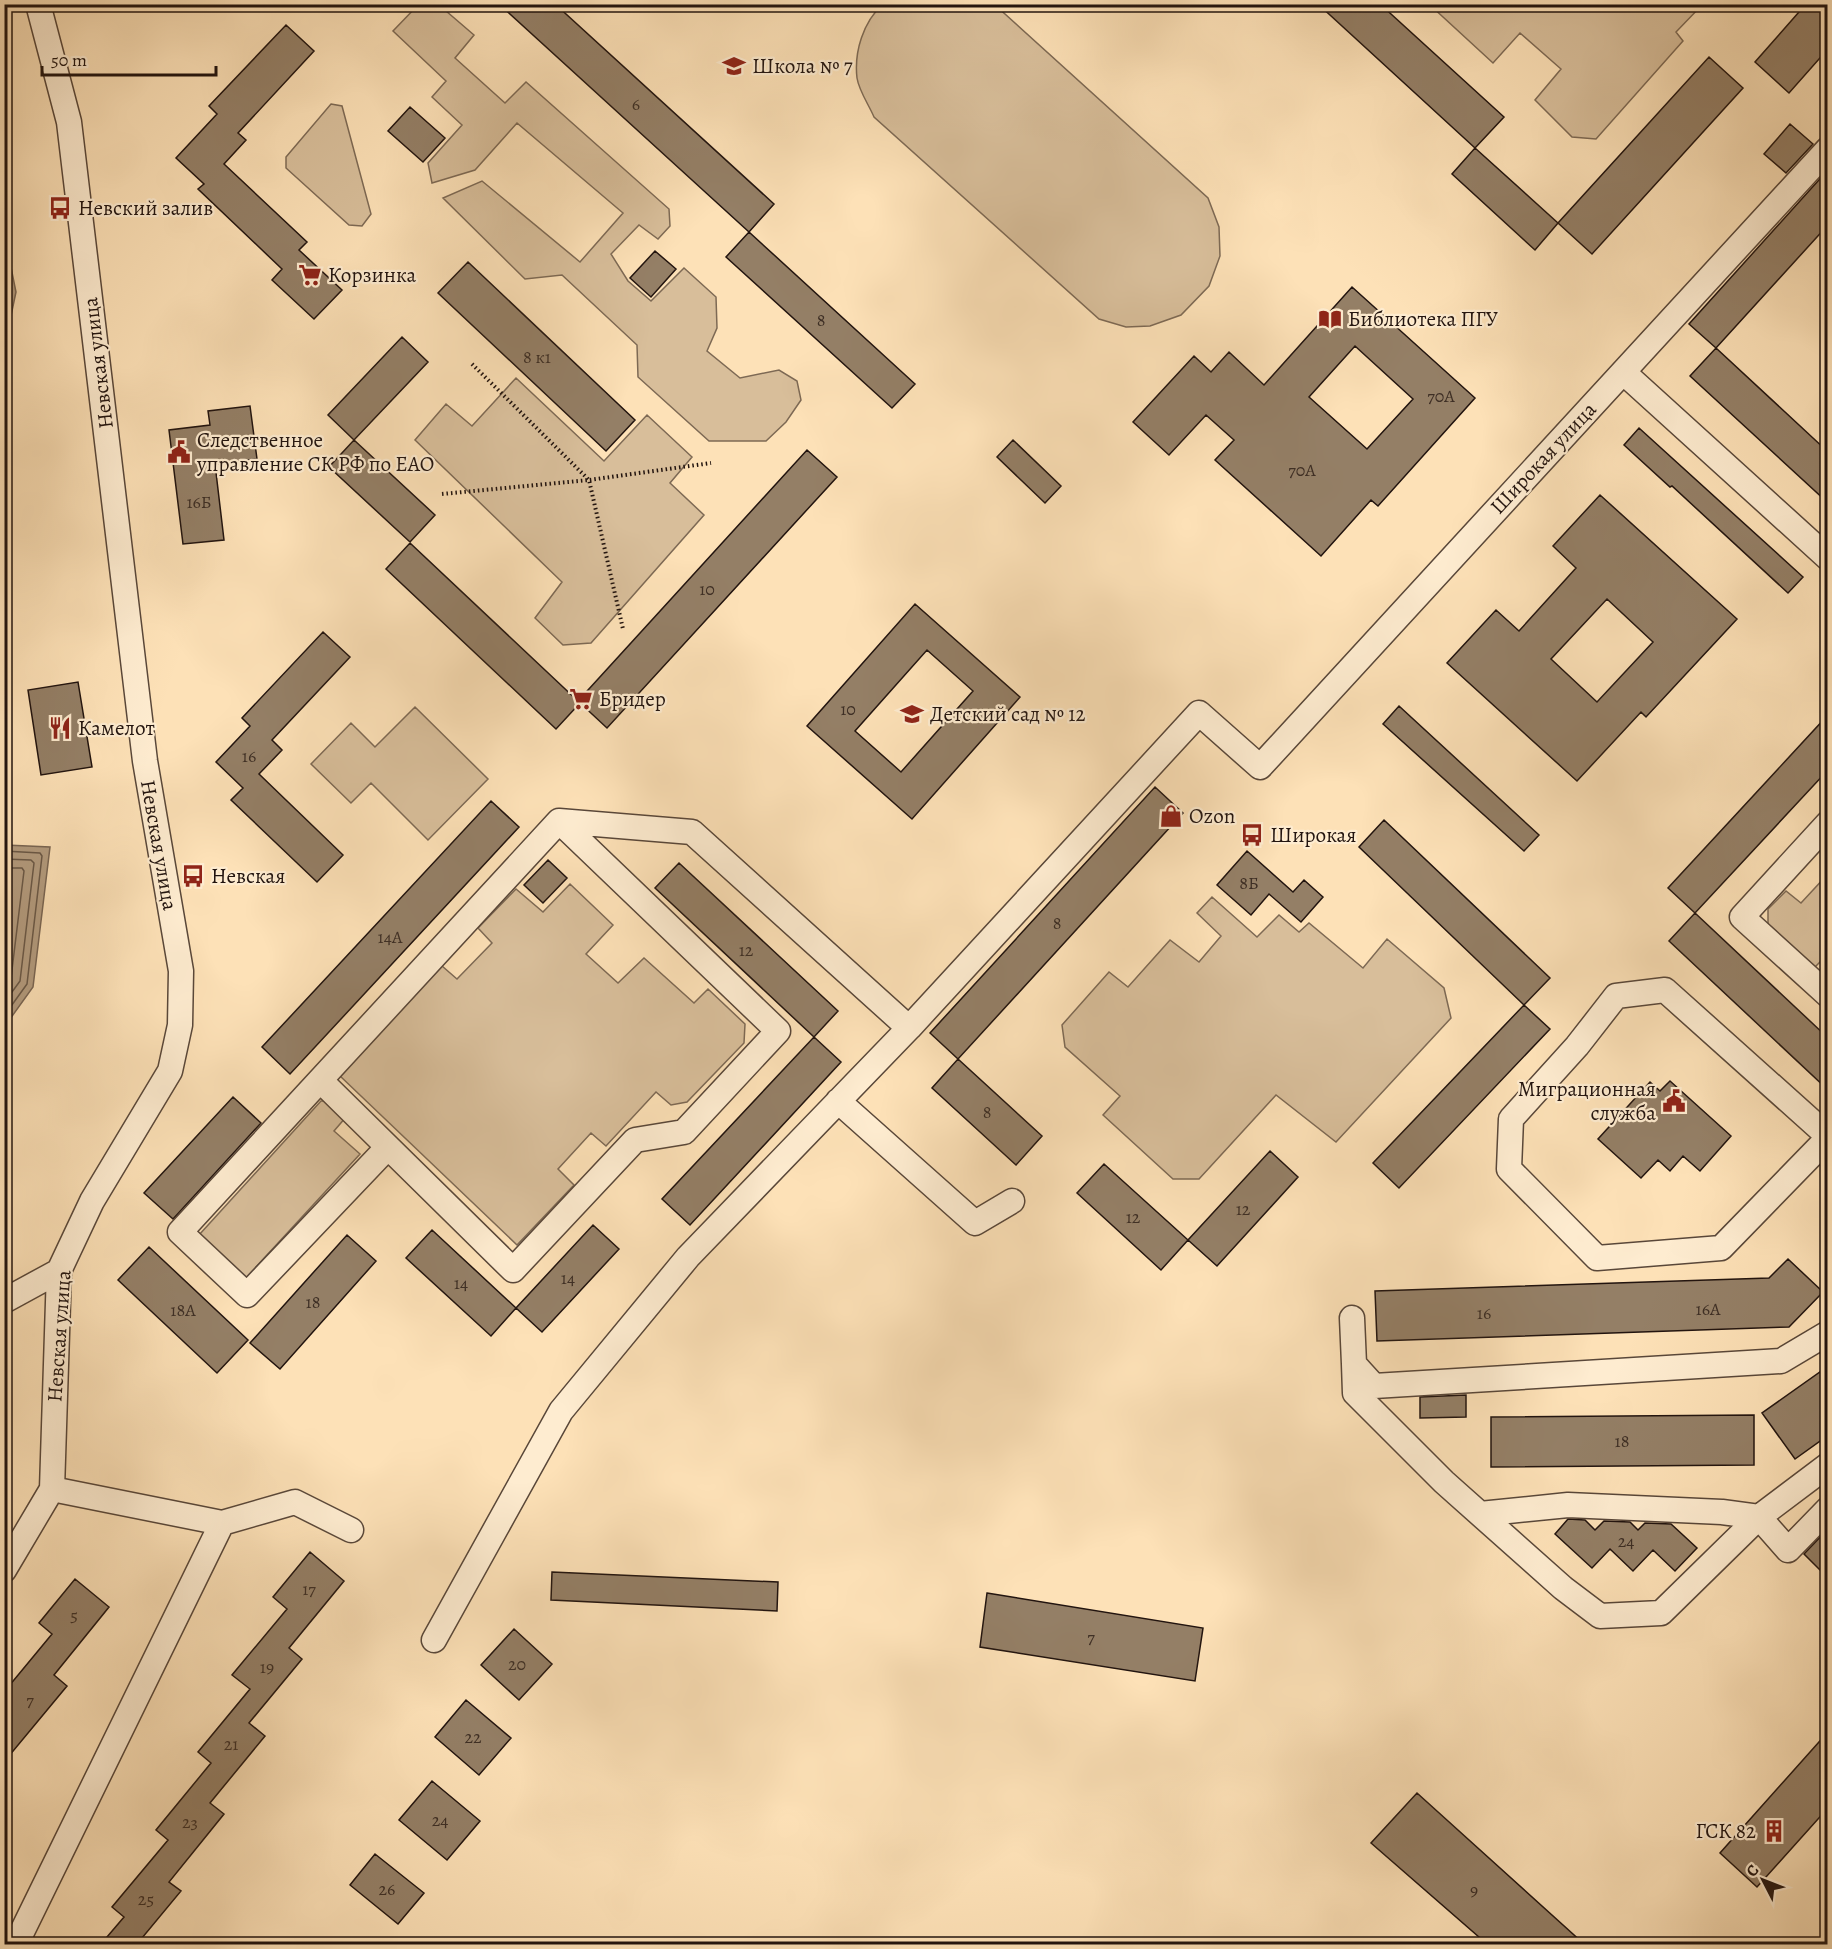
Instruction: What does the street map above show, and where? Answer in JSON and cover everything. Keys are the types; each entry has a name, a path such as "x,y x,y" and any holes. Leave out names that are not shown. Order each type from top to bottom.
{"street":[{"name":"Невская улица","path":"38,4 69,123 145,761 181,971 180,1025 170,1071 92,1200 58,1270 52,1490"},
{"name":"Широкая улица","path":"909,1028 1199,713 1260,767 1827,149"},
{"path":"1623,372 1827,558"},
{"path":"434,1640 561,1411 688,1257 909,1028 692,832 559,821"},
{"path":"388,1147 247,1295 180,1232 559,821"},
{"path":"321,1081 513,1270 635,1140 684,1132 778,1031 559,821"},
{"path":"1827,823 1742,917 1827,995"},
{"path":"1665,990 1827,1137 1721,1248 1597,1258 1509,1169 1511,1119 1577,1046 1616,996 1665,990"},
{"path":"838,1101 975,1223 1012,1201"},
{"path":"4,1301 58,1270"},
{"path":"1352,1318 1355,1393 1479,1514 1563,1588 1600,1616 1661,1613 1759,1517 1827,1465"},
{"path":"1354,1364 1374,1386 1781,1361 1827,1333"},
{"path":"4,1570 52,1490 222,1523 295,1502 351,1530"},
{"path":"1479,1514 1568,1505 1722,1512 1759,1517 1788,1550 1827,1509"},
{"path":"16,1944 222,1523"}],"path":[{"path":"472,364 590,480 623,629"},
{"path":"442,494 590,480 711,463"}],"shaded area":[{"path":"419,4 439,5 474,35 455,58 505,103 526,82 669,209 670,226 658,239 639,225 611,254 628,281 651,301 684,268 716,297 717,328 707,351 740,378 779,370 797,381 801,400 786,422 766,441 709,441 638,377 637,345 562,275 525,279 443,198 482,181 580,262 623,213 517,123 475,170 432,183 428,163 462,125 432,97 446,81 393,31"},
{"path":"883,4 995,5 1208,198 1219,227 1220,256 1209,286 1181,315 1150,326 1126,327 1099,319 874,117 858,83 856,68 865,28"},
{"path":"1430,5 1702,5 1676,32 1683,41 1596,139 1572,137 1535,100 1561,69 1520,33 1493,63"},
{"path":"331,104 342,106 371,214 362,226 349,225 286,168 286,157"},
{"path":"516,378 604,461 647,415 692,457 670,483 704,515 591,643 563,645 535,618 562,582 415,440 446,404 472,426"},
{"path":"415,707 488,779 428,840 371,783 351,803 311,764 351,723 375,747"},
{"path":"1827,875 1827,955 1815,967 1768,924 1768,909 1786,891 1801,903"},
{"path":"570,884 613,925 586,954 618,983 644,958 694,1003 708,989 745,1024 744,1043 687,1102 671,1105 656,1092 606,1146 591,1133 558,1169 574,1185 517,1245 339,1075 442,966 457,979 492,943 478,928 516,889 543,912"},
{"path":"1212,897 1257,937 1279,915 1299,932 1309,923 1363,968 1387,939 1444,988 1451,1018 1336,1142 1276,1095 1199,1179 1173,1179 1103,1115 1120,1096 1065,1047 1062,1025 1109,972 1128,987 1170,940 1199,962 1221,936 1197,913"},
{"path":"321,1101 328,1101 346,1117 334,1131 360,1154 245,1279 199,1235"}],"water":[{"path":"4,233 16,292 5,344 4,344"},
{"path":"5,845 50,847 33,987 5,1026"}],"building":[{"path":"499,4 555,4 774,204 749,232"},
{"path":"1318,4 1380,4 1504,117 1475,148"},
{"path":"1806,4 1827,4 1827,50 1789,93 1755,62"},
{"path":"286,25 314,51 238,133 246,140 224,164 307,242 299,250 342,290 314,319 272,280 282,269 198,189 204,184 176,158 217,114 209,106"},
{"path":"1709,57 1743,88 1592,254 1558,223"},
{"path":"410,107 445,138 423,162 388,131"},
{"path":"1790,124 1813,144 1786,173 1764,154"},
{"path":"1475,148 1558,223 1535,250 1452,174"},
{"path":"1827,171 1827,226 1716,348 1689,324"},
{"path":"749,232 915,384 892,408 726,257"},
{"path":"655,251 676,269 651,297 630,278"},
{"path":"468,262 635,420 606,451 438,293"},
{"path":"1352,287 1475,398 1378,506 1371,500 1321,556 1215,460 1234,440 1206,415 1169,455 1133,422 1194,356 1211,372 1229,352 1264,385","holes":["1355,346 1413,399 1367,449 1309,397"]},
{"path":"402,337 428,362 354,440 328,415"},
{"path":"1716,348 1827,451 1827,502 1690,376"},
{"path":"250,406 257,459 215,464 224,540 183,544 169,430 210,425 208,411"},
{"path":"1639,428 1803,577 1788,593 1624,445"},
{"path":"354,440 435,515 410,542 329,467"},
{"path":"1013,440 1061,486 1045,503 997,457"},
{"path":"807,450 837,477 607,728 578,701"},
{"path":"1600,495 1737,619 1646,717 1641,712 1577,781 1447,663 1496,610 1519,631 1576,568 1553,546","holes":["1607,599 1653,642 1597,702 1551,659"]},
{"path":"410,543 580,703 556,729 386,569"},
{"path":"915,604 1020,697 912,819 807,726","holes":["927,650 973,691 901,772 855,731"]},
{"path":"323,632 350,657 272,740 282,750 259,774 343,855 317,882 231,800 243,788 216,762 250,726 242,718"},
{"name":"Камелот","path":"78,682 92,767 41,775 28,690"},
{"path":"1399,706 1539,835 1524,851 1383,724"},
{"path":"1827,716 1827,771 1695,913 1668,888"},
{"path":"1155,787 1183,813 958,1059 930,1033"},
{"path":"491,801 519,827 290,1074 262,1047"},
{"path":"1384,820 1550,978 1524,1005 1359,847"},
{"path":"1247,851 1293,892 1304,880 1323,897 1301,922 1269,894 1251,915 1217,885"},
{"path":"548,860 567,878 543,903 524,885"},
{"path":"679,863 838,1011 814,1037 655,888"},
{"path":"1695,913 1827,1037 1827,1089 1669,941"},
{"path":"1524,1005 1550,1029 1399,1188 1373,1163"},
{"path":"814,1037 841,1062 690,1225 662,1199"},
{"path":"958,1059 1042,1136 1016,1165 932,1088"},
{"path":"1670,1081 1731,1136 1700,1171 1683,1156 1670,1171 1658,1160 1641,1178 1598,1139 1650,1082 1660,1091"},
{"path":"233,1097 261,1123 173,1219 144,1193"},
{"path":"1270,1151 1298,1177 1217,1266 1188,1240"},
{"path":"1104,1164 1188,1240 1161,1270 1077,1193"},
{"path":"593,1225 619,1249 542,1332 516,1308"},
{"path":"432,1230 516,1308 491,1336 406,1258"},
{"path":"347,1235 376,1261 280,1369 250,1343"},
{"path":"149,1247 248,1340 217,1373 118,1280"},
{"path":"1788,1259 1823,1292 1789,1327 1377,1341 1375,1291 1769,1278"},
{"path":"1827,1367 1827,1436 1795,1459 1762,1413"},
{"path":"1466,1395 1466,1417 1420,1418 1420,1397"},
{"path":"1754,1415 1754,1465 1491,1467 1491,1417"},
{"path":"1568,1519 1585,1520 1595,1530 1604,1521 1630,1522 1638,1530 1645,1523 1671,1524 1697,1548 1675,1571 1653,1550 1633,1571 1610,1549 1592,1568 1555,1534"},
{"path":"1827,1530 1827,1577 1804,1554"},
{"path":"310,1552 344,1581 289,1648 302,1659 249,1723 265,1736 210,1803 224,1814 169,1882 181,1891 137,1944 101,1944 124,1917 112,1907 168,1840 156,1830 211,1763 198,1752 250,1689 232,1675 287,1609 273,1597"},
{"path":"552,1572 778,1582 777,1611 551,1600"},
{"path":"75,1579 109,1607 54,1675 67,1686 4,1762 4,1692 52,1634 39,1623"},
{"path":"987,1593 1203,1628 1195,1681 980,1647"},
{"path":"514,1629 552,1664 519,1700 481,1665"},
{"path":"466,1700 511,1738 479,1775 435,1737"},
{"name":"ГСК 82","path":"1827,1733 1827,1809 1757,1887 1720,1853"},
{"path":"432,1781 480,1821 447,1860 399,1820"},
{"path":"1417,1793 1584,1944 1487,1944 1371,1843"},
{"path":"375,1854 424,1893 398,1924 350,1885"}],"place":[{"name":"Школа № 7","path":"734,66"},
{"name":"Невский залив","path":"60,208"},
{"name":"Корзинка","path":"310,275"},
{"name":"Библиотека ПГУ","path":"1330,319"},
{"name":"Следственное управление СК РФ по ЕАО","path":"179,452"},
{"name":"Бридер","path":"581,699"},
{"name":"Детский сад № 12","path":"912,714"},
{"name":"Камелот","path":"60,728"},
{"name":"Ozon","path":"1171,816"},
{"name":"Широкая","path":"1252,835"},
{"name":"Невская","path":"193,876"},
{"name":"Миграционная служба","path":"1674,1101"},
{"name":"ГСК 82","path":"1774,1831"}]}
